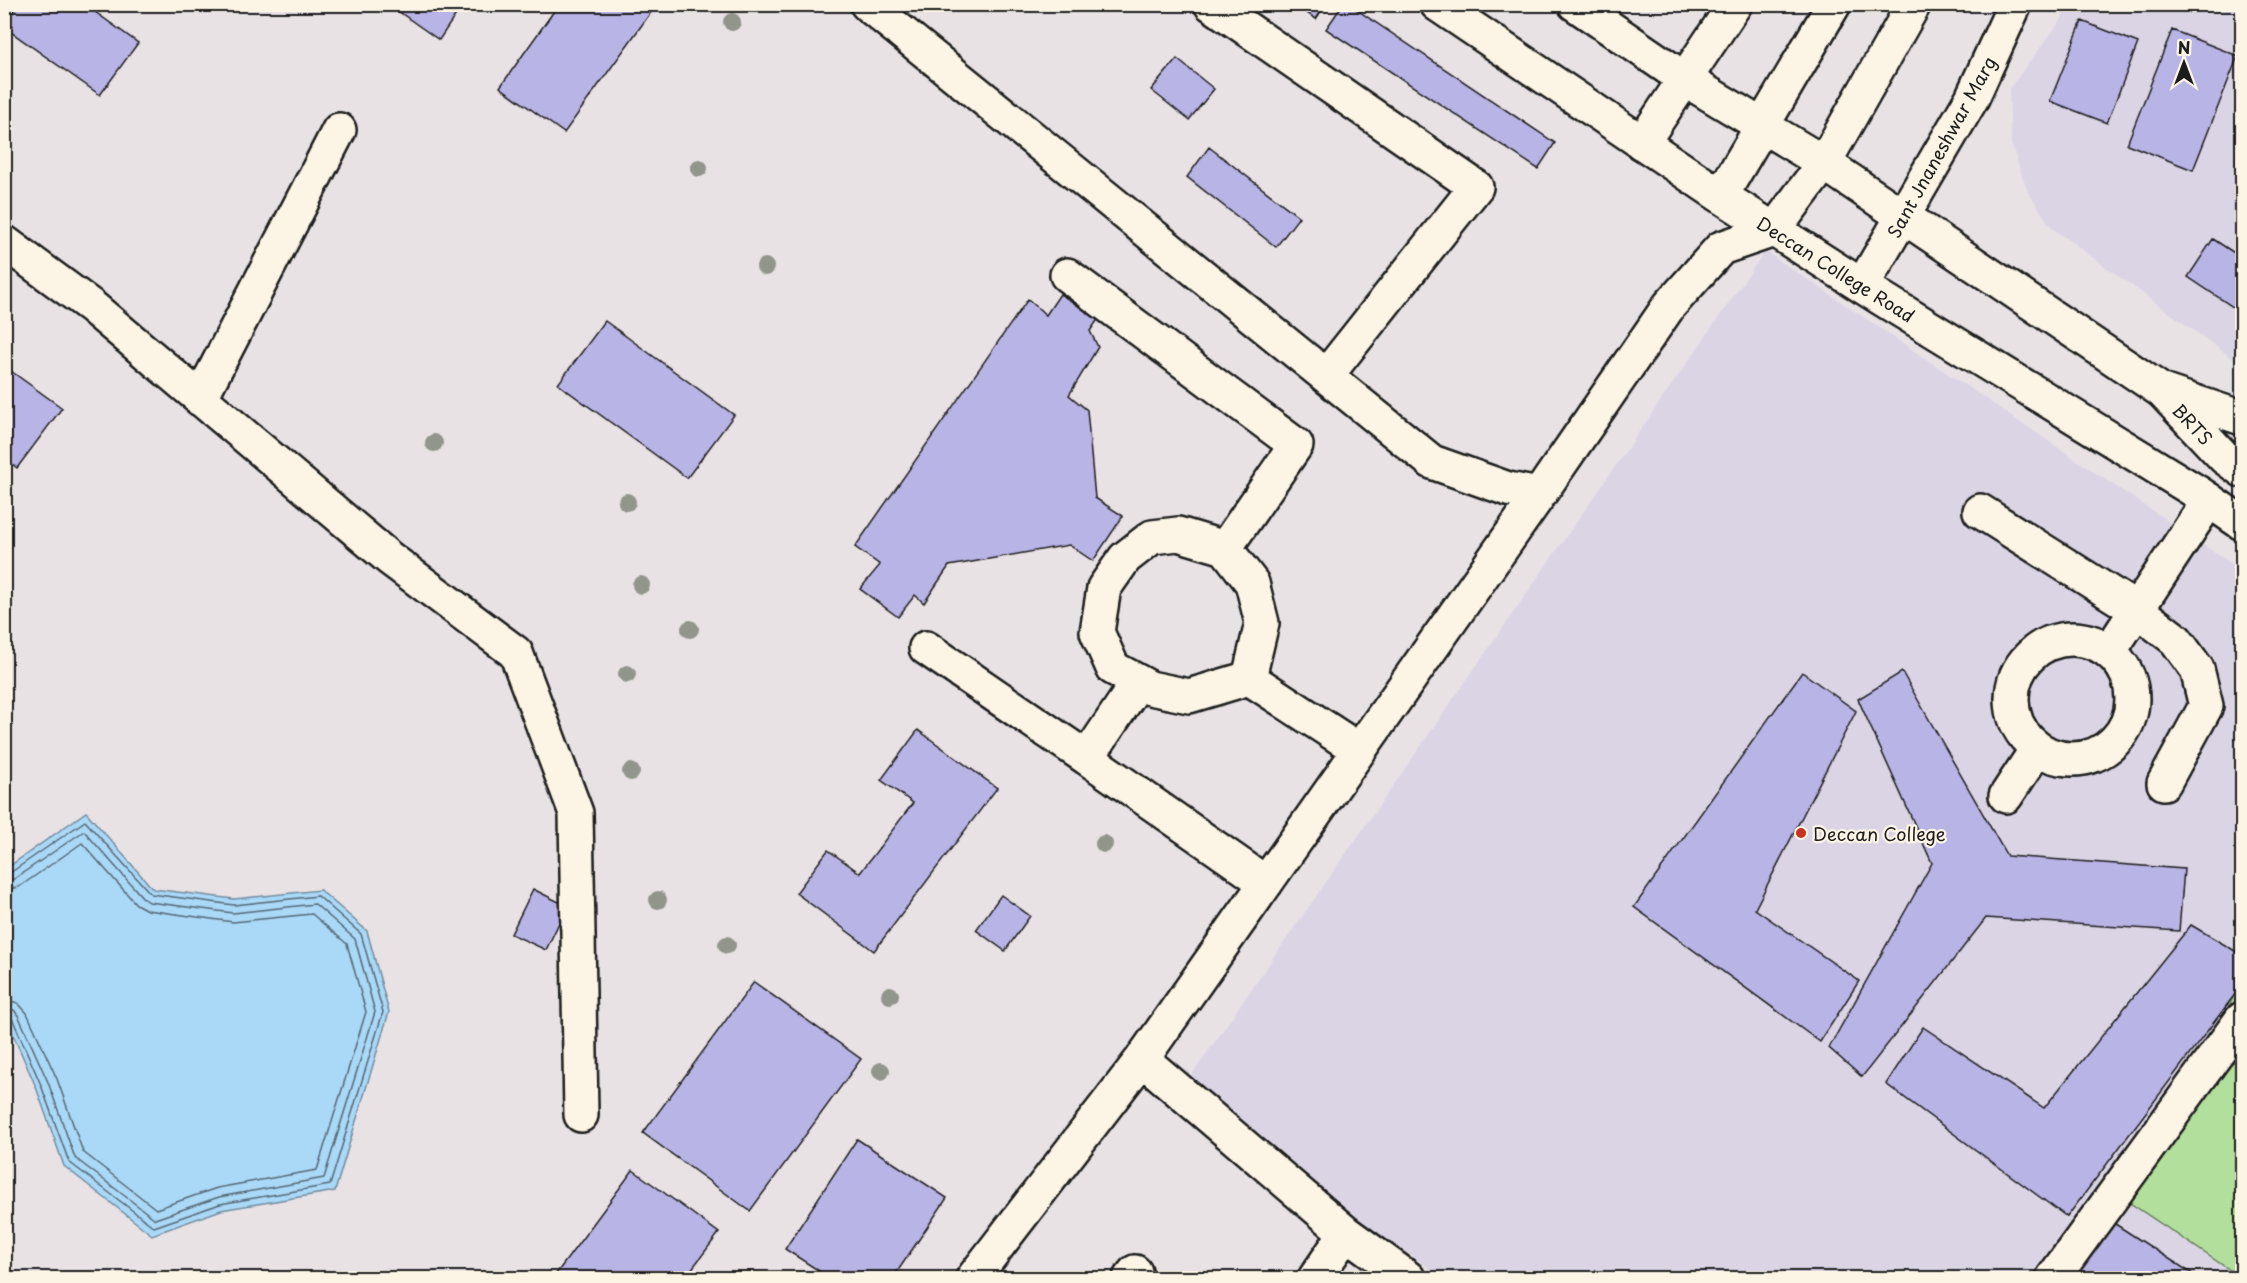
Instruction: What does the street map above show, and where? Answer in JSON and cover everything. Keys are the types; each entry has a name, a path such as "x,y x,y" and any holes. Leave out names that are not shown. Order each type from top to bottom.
{"main road":[{"path":"867,4 1432,462 1508,489 1539,495"},
{"path":"1211,4 1476,187 1326,376"},
{"name":"Deccan College Road","path":"1437,4 1721,196 1862,286 2209,500 2242,523"},
{"path":"1575,4 1686,80 1824,163 2162,391 2242,417"},
{"path":"1642,143 1735,4"},
{"path":"1721,248 1721,196 1834,4"},
{"path":"973,1278 1142,1059 1539,495 1669,306 1721,248 1774,230 1824,163 1914,4"},
{"name":"Sant Jnaneshwar Marg","path":"1862,286 1972,98 2015,4"},
{"path":"200,399 339,130"},
{"path":"4,242 91,306 389,558 516,653 576,813 581,1115"},
{"path":"1066,275 1296,445 1225,548"},
{"name":"BRTS","path":"2162,391 2233,463"},
{"path":"2109,652 2209,500"},
{"path":"1980,511 2137,610 2176,640 2198,669 2206,706 2164,783"},
{"path":"1249,678 1262,623 1252,584 1225,548 1178,534 1152,537 1125,558 1104,588 1097,632 1113,668 1150,688 1189,696 1249,678 1359,750"},
{"path":"2073,639 2092,643 2109,652 2123,667 2130,686 2132,706 2126,726 2113,742 2097,754 2077,759 2057,757 2037,749 2024,736 2014,718 2012,700 2014,681 2023,664 2037,650 2054,642 2073,639"},
{"path":"926,648 1266,883"},
{"path":"1087,758 1138,682"},
{"path":"2006,796 2037,749"},
{"path":"2053,1278 2242,1018"},
{"path":"1142,1059 1346,1233 1408,1278"},
{"path":"1315,1278 1346,1233"}],"shaded area":[{"path":"2067,5 2242,5 2242,365 2052,228 2027,190 2011,143 2009,89 2062,19"},
{"name":"Deccan College","path":"1765,251 2242,571 2242,1278 1444,1278 1178,1095"}],"green space":[{"path":"2242,980 2242,1278 2130,1203"}],"water":[{"path":"86,812 153,889 234,899 320,890 367,931 389,1012 335,1191 221,1210 152,1235 64,1166 36,1087 5,1016 5,882 7,868"}],"building":[{"path":"18,4 84,4 138,43 100,95 4,27"},
{"path":"388,4 463,4 439,40"},
{"path":"559,4 657,4 564,133 500,87"},
{"path":"1293,4 1326,4 1316,19"},
{"path":"1343,4 1348,4 1555,143 1538,169 1326,29"},
{"path":"2082,21 2138,43 2107,123 2050,101"},
{"path":"2172,30 2238,56 2193,170 2127,144"},
{"path":"1177,59 1214,89 1189,120 1151,90"},
{"path":"1209,147 1299,217 1276,247 1187,177"},
{"path":"2213,239 2242,258 2242,313 2188,277"},
{"path":"1060,294 1099,318 1090,331 1098,347 1069,395 1087,410 1095,498 1123,516 1093,561 1069,545 949,566 924,603 915,595 898,617 860,589 880,565 855,547 1028,299 1046,315"},
{"path":"605,321 734,415 687,478 558,384"},
{"path":"4,366 62,408 17,468 4,458"},
{"path":"1802,672 1856,711 1755,909 1859,981 1820,1042 1634,907"},
{"path":"1902,672 2007,856 2184,869 2179,931 1986,918 1862,1077 1829,1048 1932,863 1858,699"},
{"path":"918,730 997,788 874,951 796,893 828,850 860,873 913,803 881,780"},
{"path":"533,889 567,906 546,950 511,934"},
{"path":"1001,895 1030,916 1005,951 976,930"},
{"path":"2191,925 2242,955 2242,985 2067,1217 1886,1084 1923,1027 2044,1108"},
{"path":"754,982 861,1059 750,1211 643,1133"},
{"path":"857,1139 947,1198 893,1278 830,1278 785,1249"},
{"path":"633,1170 719,1233 685,1278 553,1278"},
{"path":"2109,1220 2199,1278 2071,1278"}],"place":[{"name":"Deccan College","path":"1801,833"}]}
